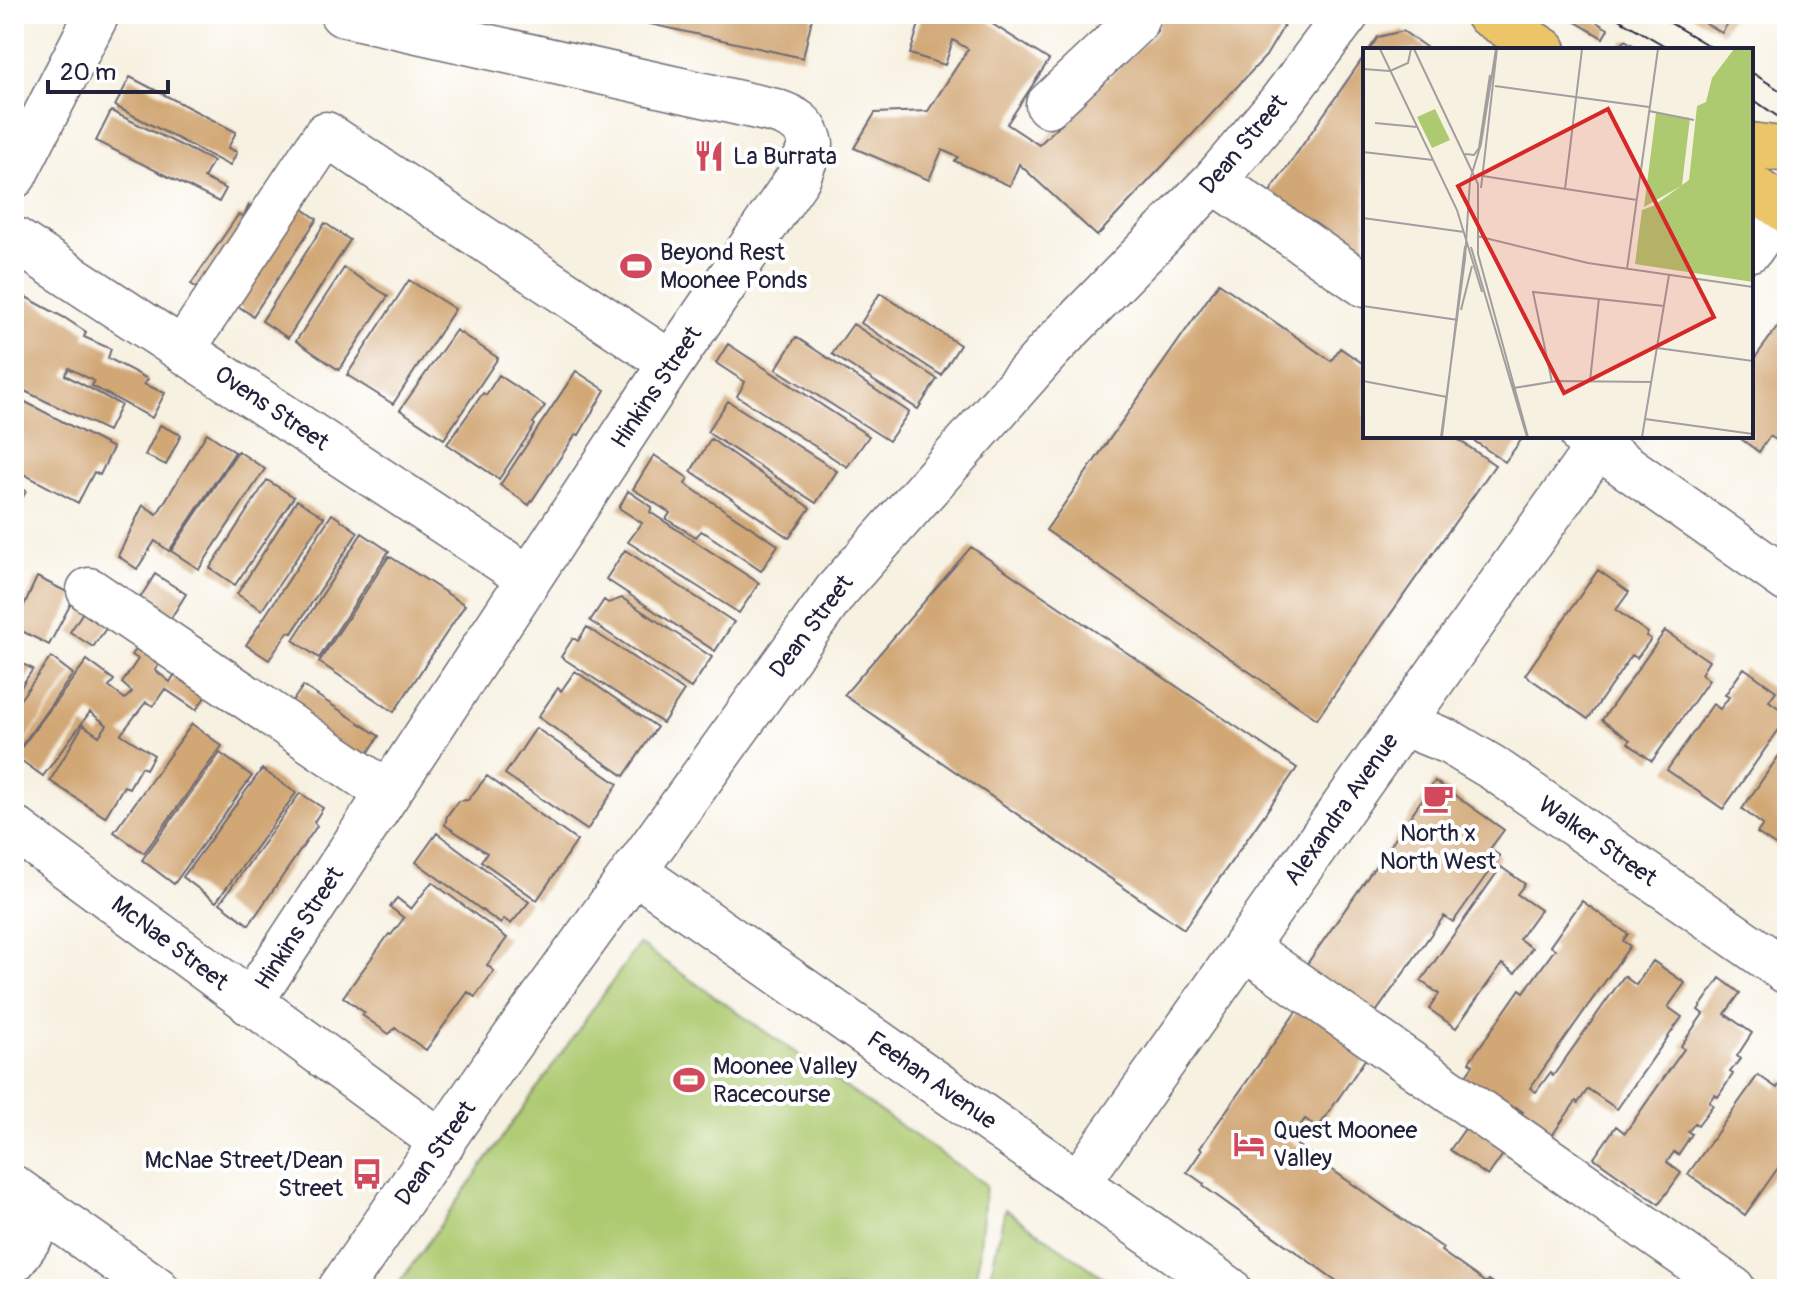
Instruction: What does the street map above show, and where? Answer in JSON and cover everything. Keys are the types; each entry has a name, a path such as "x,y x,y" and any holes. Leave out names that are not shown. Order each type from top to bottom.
{"main road":[{"path":"1487,14 1541,48"},
{"path":"1753,145 1787,150"}],"street":[{"path":"14,176 97,14"},
{"name":"Hinkins Street","path":"250,1003 671,363 798,178 811,144 804,127 797,120 775,111 342,14"},
{"path":"1048,105 1135,23 1138,14"},
{"name":"Dean Street","path":"340,1289 634,871 836,591 1052,347 1214,181 1280,103 1347,14"},
{"path":"183,349 326,134 671,363"},
{"path":"1214,181 1363,284"},
{"path":"1753,245 1776,201"},
{"name":"Ovens Street","path":"14,239 529,578"},
{"path":"1595,439 1787,580"},
{"name":"Alexandra Avenue","path":"1078,1183 1402,723 1595,439"},
{"path":"89,590 388,793"},
{"name":"Walker Street","path":"1402,723 1455,745 1493,768 1787,972"},
{"name":"McNae Street","path":"14,828 443,1143"},
{"name":"Feehan Avenue","path":"634,871 1229,1289"},
{"path":"1244,947 1733,1289"},
{"path":"14,1260 31,1200 157,1289"}],"green space":[{"name":"Moonee Valley Racecourse","path":"639,944 986,1185 977,1275 979,1289 395,1289"},
{"path":"1005,1209 1120,1289 993,1289 990,1277"}],"building":[{"path":"605,14 813,14 803,58"},
{"path":"922,14 990,14 986,20 1049,60 1007,124 1039,145 1157,31 1159,14 1291,14 1266,56 1097,236 1019,164 1010,186 955,161 958,157 942,150 929,180 854,148 875,113 928,111 968,49 953,40 945,65 910,54"},
{"path":"1562,14 1583,14 1608,29 1603,38"},
{"path":"1689,14 1729,14 1732,16 1722,33"},
{"path":"1403,31 1427,48 1370,48 1378,37"},
{"path":"1625,40 1638,48 1620,48"},
{"path":"1363,58 1363,267 1265,199"},
{"path":"130,77 236,132 228,148 237,152 230,166 115,106"},
{"path":"111,111 213,161 204,178 226,189 219,202 96,141"},
{"path":"293,202 317,219 253,316 229,300"},
{"path":"249,205 261,212 210,296 191,284 238,215 244,216"},
{"path":"325,223 350,240 288,338 262,321"},
{"path":"344,268 388,296 339,370 296,341"},
{"path":"409,280 455,309 393,404 347,375"},
{"path":"1219,283 1331,361 1340,348 1363,364 1363,438 1456,438 1495,465 1317,719 1046,530"},
{"path":"880,293 960,345 941,375 861,323"},
{"path":"22,295 86,332 84,337 111,349 108,358 148,379 144,384 165,393 152,418 92,386 94,381 69,368 65,375 121,405 108,431 14,386 14,310"},
{"path":"1787,314 1787,447 1770,436 1759,452 1740,438 1753,438 1754,359"},
{"path":"853,324 937,379 918,409 832,354"},
{"path":"456,330 498,358 444,439 400,410"},
{"path":"796,337 909,412 889,441 776,369"},
{"path":"728,344 869,436 847,467 737,396 745,382 716,363"},
{"path":"576,371 605,390 579,435 576,434 529,505 500,485"},
{"path":"499,375 545,406 499,479 447,444"},
{"path":"14,396 113,448 100,475 94,472 78,503 14,469"},
{"path":"728,401 837,471 816,503 707,432"},
{"path":"160,425 181,435 166,465 145,455"},
{"path":"207,433 235,452 169,551 155,541 137,569 118,556 143,505 157,514"},
{"path":"1470,438 1523,438 1505,462"},
{"path":"711,439 810,508 789,538 691,471"},
{"path":"238,451 265,469 199,569 171,551"},
{"path":"654,455 688,478 685,484 778,545 761,571 707,534 701,531 696,537 666,519 670,513 633,489"},
{"path":"267,480 294,497 235,585 210,568"},
{"path":"14,485 26,491 14,515"},
{"path":"628,491 652,507 650,512 759,583 739,613 628,542 642,523 619,508"},
{"path":"297,500 324,517 262,610 237,594"},
{"path":"332,514 358,532 292,633 288,632 269,660 246,645"},
{"path":"362,533 389,551 319,658 293,640"},
{"path":"971,547 1297,768 1184,929 844,695"},
{"path":"625,550 734,622 715,651 606,579"},
{"path":"389,556 465,605 394,712 319,662"},
{"path":"1598,570 1629,592 1616,610 1648,633 1646,636 1651,639 1637,658 1632,655 1588,719 1525,675"},
{"path":"155,574 186,594 168,623 137,603"},
{"path":"37,577 75,596 49,645 14,627"},
{"path":"622,598 712,657 691,688 590,621 604,600 608,603"},
{"path":"89,603 112,620 93,647 70,632"},
{"path":"587,627 684,691 663,723 561,657 573,638 578,641"},
{"path":"1665,631 1709,661 1701,674 1709,680 1652,761 1602,720"},
{"path":"143,640 165,656 155,670 170,682 181,664 213,686 196,710 165,689 153,706 146,702 121,734 154,755 146,769 141,767 129,788 124,786 105,817 50,781 83,725 99,736 107,725 90,712 43,776 15,756 87,660 114,680 109,687 125,699 132,692 122,683 138,659 132,655"},
{"path":"51,657 73,674 14,756 14,708"},
{"path":"14,660 33,669 14,697"},
{"path":"1744,668 1776,691 1769,701 1787,714 1787,718 1723,809 1667,770 1713,704 1720,709 1729,697 1725,695"},
{"path":"575,671 657,727 624,776 538,717 558,688 561,691"},
{"path":"303,686 379,736 362,763 285,712"},
{"path":"192,724 222,746 144,853 114,832"},
{"path":"536,728 618,784 587,830 505,774"},
{"path":"1787,744 1787,853 1757,833 1763,825 1742,809"},
{"path":"220,753 252,776 174,884 142,860"},
{"path":"262,769 296,793 216,902 183,877"},
{"path":"487,776 577,841 537,900 481,861 487,853 445,825 447,816 458,801 468,800"},
{"path":"1435,781 1504,830 1490,849 1500,856 1453,922 1444,916 1369,1022 1300,974"},
{"path":"300,793 323,808 314,822 317,826 249,925 220,903"},
{"path":"437,833 529,902 511,924 504,919 501,924 416,862"},
{"path":"1501,867 1525,884 1517,894 1540,910 1519,939 1532,948 1515,973 1502,964 1456,1028 1429,1009 1439,994 1421,981"},
{"path":"432,882 507,938 487,965 494,971 475,997 468,992 426,1050 395,1028 389,1034 343,997 404,918 390,907 397,898 411,909"},
{"path":"1582,901 1628,934 1623,941 1630,946 1530,1088 1536,1092 1550,1073 1553,1076 1624,976 1636,985 1653,961 1685,983 1668,1007 1682,1017 1617,1109 1588,1089 1551,1137 1520,1116 1523,1112 1516,1107 1508,1119 1459,1085 1473,1065 1469,1062 1520,989 1524,992 1555,949 1550,946"},
{"path":"1720,978 1740,993 1725,1014 1752,1033 1737,1056 1740,1059 1730,1072 1733,1074 1718,1097 1715,1094 1709,1102 1713,1105 1698,1125 1695,1123 1688,1132 1692,1134 1678,1155 1674,1152 1667,1162 1681,1173 1659,1204 1594,1158 1616,1126 1625,1133 1684,1049 1681,1046 1703,1014 1698,1010"},
{"name":"Quest Moonee Valley","path":"1305,999 1373,1048 1318,1128 1305,1119 1290,1140 1443,1248 1441,1251 1486,1283 1488,1280 1501,1289 1348,1289 1187,1172 1202,1150 1200,1148"},
{"path":"1758,1075 1777,1088 1783,1078 1787,1080 1787,1155 1745,1215 1688,1174"},
{"path":"1469,1123 1506,1150 1488,1176 1450,1150"}],"tram line":[{"path":"1610,14 1669,48"},
{"path":"1655,14 1713,48"},
{"path":"1753,73 1787,95"},
{"path":"1753,99 1787,123"}],"place":[{"name":"La Burrata","path":"709,156"},
{"name":"Beyond Rest Moonee Ponds","path":"636,266"},
{"name":"North x North West","path":"1438,798"},
{"name":"Moonee Valley Racecourse","path":"689,1080"},
{"name":"Quest Moonee Valley","path":"1249,1144"},
{"name":"McNae Street/Dean Street","path":"367,1174"}]}
